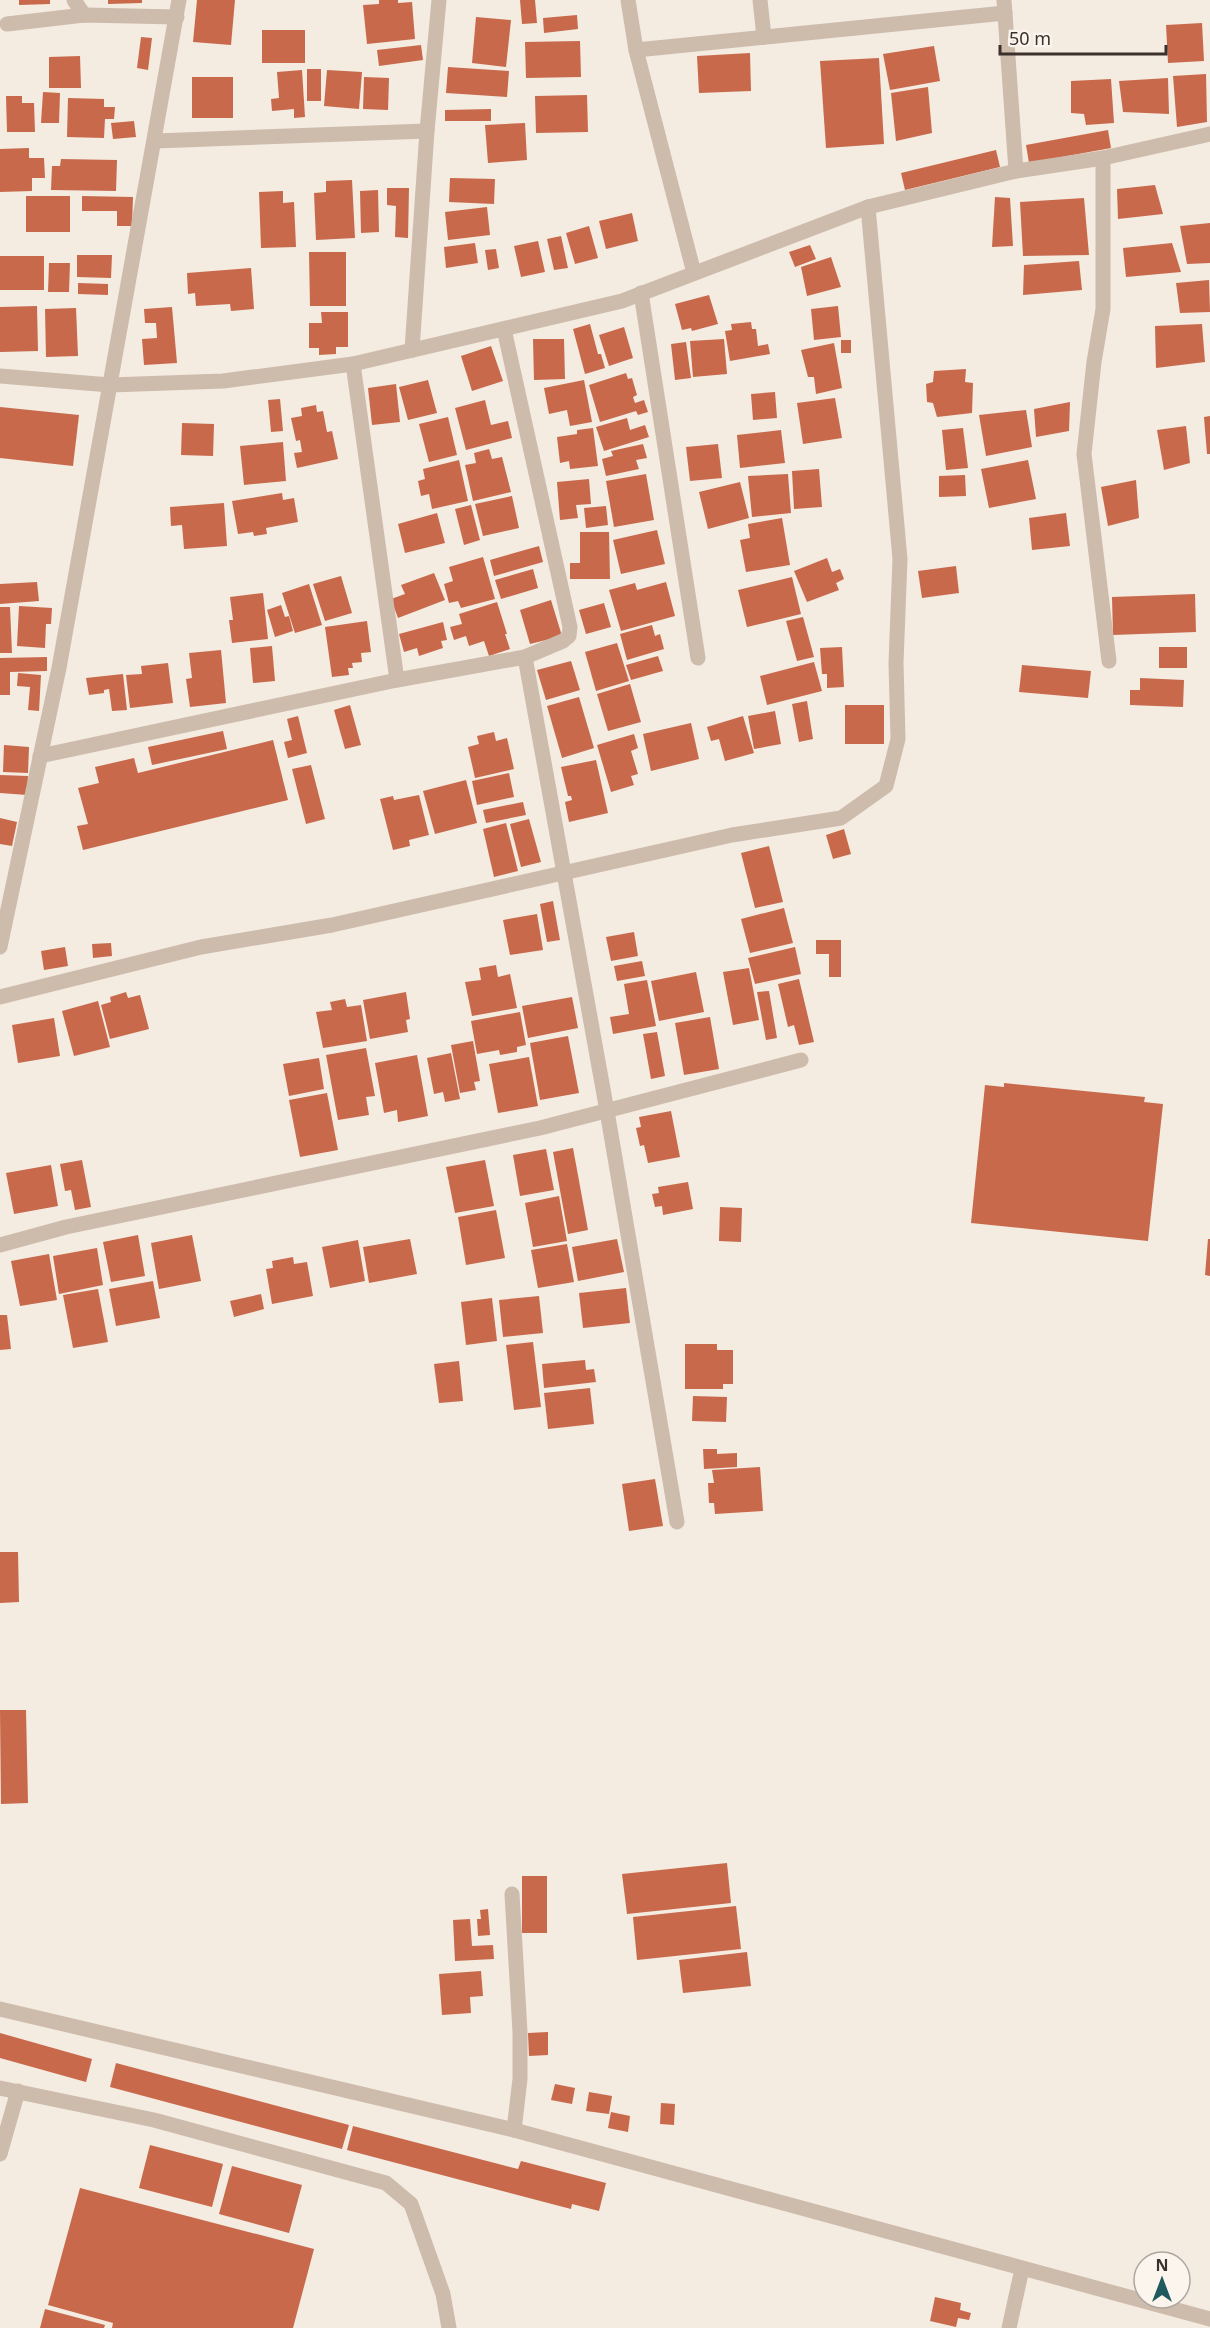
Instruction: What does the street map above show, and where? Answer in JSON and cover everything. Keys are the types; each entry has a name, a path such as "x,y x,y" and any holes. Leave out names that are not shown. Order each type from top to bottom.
{"street":[{"path":"74,0 84,15"},
{"path":"1,942 59,668 179,0"},
{"path":"412,350 427,131 439,0"},
{"path":"628,0 636,50 694,273"},
{"path":"760,0 764,37"},
{"path":"636,50 764,37 1004,7 1016,171"},
{"path":"7,24 84,15 177,17"},
{"path":"154,141 427,131"},
{"path":"0,376 110,386 223,381 353,364 622,301 868,207 1016,171 1103,158 1210,134"},
{"path":"1103,158 1103,309 1094,362 1084,454 1109,661"},
{"path":"0,997 201,947 333,925 732,835 841,818 886,786 898,739 896,663 900,559 868,207"},
{"path":"641,293 698,658"},
{"path":"40,756 397,680 525,657 563,641 569,636 570,627 504,328"},
{"path":"353,364 397,680"},
{"path":"525,657 607,1111 677,1522"},
{"path":"0,1245 66,1227 540,1128 801,1060"},
{"path":"512,1894 520,2032 520,2079 514,2130"},
{"path":"0,2009 514,2130 1210,2319"},
{"path":"0,2088 154,2120 386,2183 411,2204 443,2294 449,2328"},
{"path":"0,2154 18,2091"},
{"path":"1009,2328 1022,2269"}],"building":[{"path":"19,0 50,0 50,4 19,5"},
{"path":"108,0 142,0 142,3 108,4"},
{"path":"197,0 235,0 231,45 193,42"},
{"path":"379,0 398,0 398,3 412,2 415,39 367,44 363,5 379,4"},
{"path":"520,0 535,0 537,23 522,24"},
{"path":"577,15 578,29 544,33 543,18"},
{"path":"476,17 511,20 506,67 472,63"},
{"path":"1202,23 1204,61 1168,63 1166,25"},
{"path":"262,30 305,30 305,63 262,63"},
{"path":"141,37 152,38 148,70 137,68"},
{"path":"580,41 581,77 526,78 525,42"},
{"path":"421,45 423,60 379,66 377,50"},
{"path":"934,46 940,81 890,90 883,54"},
{"path":"750,53 751,91 699,93 697,56"},
{"path":"80,56 81,88 49,88 49,57"},
{"path":"879,58 884,144 826,148 820,61"},
{"path":"448,67 509,71 507,97 446,93"},
{"path":"307,69 321,69 321,101 307,101"},
{"path":"302,70 305,117 294,118 294,109 272,111 271,99 279,98 277,72"},
{"path":"327,70 362,72 359,109 324,106"},
{"path":"1206,74 1207,122 1177,127 1173,76"},
{"path":"192,77 233,77 233,118 192,118"},
{"path":"364,77 389,78 388,110 363,109"},
{"path":"1168,78 1169,114 1123,112 1119,81"},
{"path":"1111,79 1114,123 1086,125 1084,114 1071,113 1071,81"},
{"path":"928,87 932,133 896,141 891,93"},
{"path":"43,92 60,93 59,123 41,123"},
{"path":"587,95 588,132 536,133 535,96"},
{"path":"6,96 22,96 22,103 34,103 35,132 7,132"},
{"path":"68,98 104,99 104,107 115,107 114,119 105,119 104,138 67,137"},
{"path":"491,109 491,121 445,121 445,110"},
{"path":"134,121 136,137 113,139 111,123"},
{"path":"525,123 527,160 488,163 485,125"},
{"path":"1108,130 1111,148 1029,163 1026,145"},
{"path":"29,148 29,158 44,158 45,178 32,178 32,191 0,192 0,149"},
{"path":"996,150 1000,167 905,190 901,173"},
{"path":"61,159 117,160 116,191 51,190 52,166 60,166"},
{"path":"450,178 495,179 494,204 449,202"},
{"path":"352,180 355,238 316,240 314,193 326,192 326,181"},
{"path":"1155,185 1163,214 1118,219 1117,189"},
{"path":"387,188 409,188 408,238 395,237 396,206 387,205"},
{"path":"378,190 379,232 361,233 360,191"},
{"path":"283,191 283,203 294,202 296,247 261,248 259,192"},
{"path":"26,196 70,196 70,232 26,232"},
{"path":"82,196 133,197 132,226 117,226 117,211 82,211"},
{"path":"995,197 1010,198 1013,246 992,247"},
{"path":"1084,198 1089,255 1023,256 1020,202"},
{"path":"487,207 490,235 448,240 445,212"},
{"path":"632,213 638,241 606,249 599,221"},
{"path":"1210,223 1210,263 1187,264 1180,226"},
{"path":"589,226 598,258 575,264 566,233"},
{"path":"561,236 568,268 554,270 547,239"},
{"path":"538,241 545,272 521,277 514,246"},
{"path":"475,243 478,263 446,268 444,247"},
{"path":"1172,243 1181,272 1126,277 1123,248"},
{"path":"810,245 816,259 795,267 789,252"},
{"path":"496,249 499,268 488,270 485,250"},
{"path":"309,252 346,252 346,306 310,306"},
{"path":"77,255 112,255 111,278 77,277"},
{"path":"0,256 44,256 44,290 0,290"},
{"path":"831,257 841,287 807,296 801,267"},
{"path":"1079,261 1082,290 1023,295 1024,265"},
{"path":"49,263 70,263 69,292 48,292"},
{"path":"251,268 254,309 231,311 230,304 196,306 195,293 188,294 187,273"},
{"path":"1209,280 1210,312 1180,313 1176,283"},
{"path":"78,283 108,284 108,295 78,294"},
{"path":"709,295 718,324 692,331 691,328 682,330 675,304"},
{"path":"37,306 38,351 0,352 0,307"},
{"path":"838,306 841,337 814,340 811,309"},
{"path":"172,307 177,363 144,365 142,339 157,338 156,323 145,323 144,309"},
{"path":"76,308 78,356 46,357 45,309"},
{"path":"321,312 348,312 348,347 336,347 336,354 319,355 319,348 309,348 309,323 322,323"},
{"path":"751,322 752,329 756,329 758,346 768,344 770,354 730,361 725,331 732,330 731,324"},
{"path":"590,324 598,354 601,354 605,368 585,374 573,329"},
{"path":"1202,324 1205,362 1156,368 1155,326"},
{"path":"624,327 633,358 609,366 599,335"},
{"path":"533,339 564,339 565,379 534,380"},
{"path":"724,339 727,374 693,377 690,341"},
{"path":"841,340 851,340 851,353 841,353"},
{"path":"686,342 691,378 675,380 671,344"},
{"path":"834,343 842,388 816,394 814,377 808,377 801,350"},
{"path":"491,346 503,381 472,391 461,356"},
{"path":"966,369 965,382 973,383 972,413 937,417 933,403 927,402 926,384 933,382 934,371"},
{"path":"626,373 628,379 632,378 637,395 633,397 635,403 644,400 648,412 638,415 636,411 600,422 589,385"},
{"path":"428,380 437,413 408,420 399,387"},
{"path":"584,380 592,422 570,426 567,410 549,414 544,388"},
{"path":"396,384 400,422 372,425 368,388"},
{"path":"775,392 777,418 753,420 751,394"},
{"path":"835,398 842,438 803,444 797,403"},
{"path":"280,399 283,431 271,432 268,400"},
{"path":"485,400 491,425 508,421 512,438 466,450 455,408"},
{"path":"1070,402 1069,431 1036,437 1034,409"},
{"path":"316,405 317,412 323,411 327,432 332,431 338,459 297,468 294,453 302,452 300,440 296,441 291,418 302,416 301,408"},
{"path":"0,407 79,415 73,466 0,458"},
{"path":"1026,410 1032,447 986,456 979,415"},
{"path":"1210,416 1210,454 1207,454 1204,417"},
{"path":"448,417 457,455 429,462 419,424"},
{"path":"627,418 630,430 645,425 649,437 604,451 596,427"},
{"path":"182,423 214,424 213,456 181,455"},
{"path":"1186,426 1190,463 1164,470 1157,430"},
{"path":"593,428 598,466 570,469 569,461 560,463 557,437 577,434 577,430"},
{"path":"963,428 968,468 946,470 942,430"},
{"path":"781,430 785,463 740,468 737,435"},
{"path":"283,442 286,481 244,485 240,446"},
{"path":"643,444 647,458 636,460 639,469 606,476 602,459 613,456 611,451"},
{"path":"718,444 722,478 690,481 686,447"},
{"path":"489,449 492,459 502,457 511,492 473,501 465,465 476,463 474,453"},
{"path":"459,460 468,501 432,509 429,494 421,496 418,481 425,479 423,469"},
{"path":"1028,460 1036,499 989,508 981,469"},
{"path":"819,469 822,507 794,509 792,471"},
{"path":"646,474 654,520 614,527 606,481"},
{"path":"788,474 791,513 752,517 748,476"},
{"path":"965,475 966,496 939,497 939,476"},
{"path":"589,479 591,504 576,505 578,518 560,520 557,482"},
{"path":"1136,480 1139,518 1108,526 1101,487"},
{"path":"740,482 749,518 708,529 699,492"},
{"path":"282,493 283,500 294,498 298,522 266,528 267,534 254,536 253,532 238,534 232,501"},
{"path":"512,496 519,528 483,536 475,504"},
{"path":"224,503 227,546 184,549 182,525 171,526 170,507"},
{"path":"471,505 480,540 464,545 455,509"},
{"path":"606,506 608,525 586,528 584,508"},
{"path":"437,513 445,543 405,553 398,524"},
{"path":"1066,513 1070,546 1032,550 1029,518"},
{"path":"782,518 790,565 746,572 740,540 750,538 748,524"},
{"path":"657,530 665,564 621,574 613,540"},
{"path":"580,532 609,532 610,579 570,579 570,563 580,563"},
{"path":"539,546 543,562 494,576 490,560"},
{"path":"483,557 495,599 461,608 458,601 449,603 444,584 453,581 449,567"},
{"path":"827,558 832,572 840,569 844,579 836,583 839,590 807,602 794,571"},
{"path":"956,566 959,593 922,598 918,571"},
{"path":"533,569 538,588 501,599 495,580"},
{"path":"434,573 445,600 398,618 391,599 405,594 401,585"},
{"path":"341,576 352,613 325,621 313,584"},
{"path":"792,577 801,614 747,627 738,590"},
{"path":"37,582 39,601 0,604 0,584"},
{"path":"666,582 675,616 621,631 609,590 635,583 637,590"},
{"path":"309,584 322,625 295,633 282,593"},
{"path":"263,593 268,639 232,643 229,620 233,620 230,597"},
{"path":"1195,594 1196,632 1113,635 1112,597"},
{"path":"551,600 562,636 530,644 520,610"},
{"path":"497,602 510,649 489,656 484,641 469,646 466,636 454,640 450,627 462,624 459,614"},
{"path":"604,603 611,627 586,634 579,610"},
{"path":"281,605 285,617 289,616 293,631 275,637 267,610"},
{"path":"19,606 52,608 51,624 46,624 45,648 17,646"},
{"path":"0,607 10,607 12,653 0,653"},
{"path":"803,617 814,657 797,661 786,621"},
{"path":"367,621 371,652 361,653 362,662 352,663 353,668 348,668 349,675 332,677 325,627"},
{"path":"443,622 447,640 441,641 443,648 419,656 417,648 404,652 399,634"},
{"path":"652,625 655,636 660,634 664,649 627,660 620,634"},
{"path":"617,643 629,681 596,691 585,652"},
{"path":"272,646 275,681 253,683 250,648"},
{"path":"842,647 844,687 827,688 827,674 822,674 820,648"},
{"path":"1159,647 1187,647 1187,668 1159,668"},
{"path":"221,650 226,703 190,707 186,679 192,678 189,653"},
{"path":"658,656 663,671 631,680 626,665"},
{"path":"47,657 47,671 10,672 10,695 0,695 0,658"},
{"path":"571,661 580,690 546,700 537,670"},
{"path":"814,662 822,691 767,705 760,676"},
{"path":"168,663 173,703 130,708 126,675 142,674 141,666"},
{"path":"1022,665 1091,671 1088,698 1019,692"},
{"path":"18,673 41,675 39,711 28,710 30,687 17,686"},
{"path":"123,674 127,710 112,711 109,689 104,690 104,693 89,695 86,678"},
{"path":"1140,678 1184,680 1183,707 1130,705 1130,690 1140,690"},
{"path":"630,684 641,722 608,731 597,694"},
{"path":"579,697 594,748 562,758 547,706"},
{"path":"807,701 813,739 799,742 792,704"},
{"path":"350,705 361,745 345,749 334,710"},
{"path":"845,705 884,705 884,744 845,744"},
{"path":"775,711 781,744 754,749 748,716"},
{"path":"298,716 307,753 288,758 284,742 292,740 287,719"},
{"path":"743,716 754,753 725,761 719,739 711,741 707,727"},
{"path":"691,723 699,759 651,771 643,734"},
{"path":"223,731 227,749 152,765 148,747"},
{"path":"494,732 496,741 507,738 514,769 475,778 468,747 479,744 477,736"},
{"path":"634,734 638,748 631,751 638,774 631,776 634,785 611,792 597,745"},
{"path":"273,740 288,800 83,850 77,826 88,824 78,788 99,783 95,767 134,758 138,773"},
{"path":"4,745 29,747 28,773 3,772"},
{"path":"596,760 608,813 569,822 565,802 572,800 571,796 568,796 561,767"},
{"path":"311,765 325,819 306,824 292,769"},
{"path":"509,773 514,797 477,805 472,781"},
{"path":"0,775 28,776 27,795 0,793"},
{"path":"466,780 477,823 435,834 423,791"},
{"path":"419,795 429,835 409,840 410,846 393,850 380,799 393,796 394,800"},
{"path":"523,802 526,815 486,823 483,810"},
{"path":"0,818 17,822 12,846 0,844"},
{"path":"529,819 541,862 521,867 510,824"},
{"path":"506,823 518,871 494,877 483,829"},
{"path":"844,829 851,854 833,859 826,835"},
{"path":"769,846 783,902 755,908 741,853"},
{"path":"553,901 560,940 547,942 540,904"},
{"path":"784,908 793,943 750,953 741,919"},
{"path":"537,914 543,950 510,955 503,920"},
{"path":"634,932 638,956 611,961 606,937"},
{"path":"816,940 841,940 841,977 829,977 829,954 816,954"},
{"path":"111,943 112,956 93,958 92,944"},
{"path":"65,947 68,966 44,970 41,951"},
{"path":"795,947 801,974 755,984 748,958"},
{"path":"642,961 645,976 617,981 614,966"},
{"path":"496,965 498,977 510,974 517,1008 472,1016 465,982 481,980 479,968"},
{"path":"749,968 759,1020 733,1025 723,972"},
{"path":"696,972 704,1012 659,1021 651,981"},
{"path":"799,979 814,1042 799,1045 794,1025 788,1027 778,984"},
{"path":"647,980 656,1026 613,1034 610,1017 629,1014 624,984"},
{"path":"769,991 777,1038 766,1040 757,992"},
{"path":"126,992 128,998 140,995 149,1029 110,1039 101,1005 111,1002 110,997"},
{"path":"406,992 410,1019 406,1020 408,1032 370,1039 363,1000"},
{"path":"572,997 578,1028 528,1038 522,1006"},
{"path":"345,999 347,1007 361,1005 367,1041 323,1048 316,1012 332,1010 330,1002"},
{"path":"98,1001 110,1047 74,1056 62,1011"},
{"path":"520,1012 526,1045 517,1047 517,1052 500,1055 499,1050 477,1054 471,1021"},
{"path":"710,1017 719,1069 684,1075 675,1023"},
{"path":"54,1018 60,1056 18,1063 12,1025"},
{"path":"657,1032 665,1076 651,1079 643,1034"},
{"path":"568,1036 579,1093 540,1100 530,1043"},
{"path":"473,1041 480,1081 474,1082 476,1090 460,1093 451,1045"},
{"path":"366,1048 375,1096 366,1097 369,1115 338,1120 326,1055"},
{"path":"451,1053 460,1099 445,1102 443,1092 434,1094 427,1058"},
{"path":"417,1055 428,1116 398,1122 397,1110 384,1113 375,1063"},
{"path":"529,1057 538,1106 498,1113 489,1064"},
{"path":"319,1058 324,1089 289,1096 283,1064"},
{"path":"1004,1083 1145,1097 1144,1102 1163,1104 1148,1241 971,1223 985,1085 1004,1087"},
{"path":"327,1093 338,1150 300,1157 289,1100"},
{"path":"671,1111 680,1157 648,1163 644,1145 640,1146 636,1128 641,1127 639,1117"},
{"path":"573,1148 588,1230 568,1234 553,1152"},
{"path":"546,1149 554,1190 520,1196 513,1155"},
{"path":"82,1160 91,1207 75,1210 71,1190 65,1191 60,1164"},
{"path":"485,1160 494,1206 455,1213 446,1167"},
{"path":"51,1165 58,1206 14,1214 6,1173"},
{"path":"688,1182 693,1209 663,1215 662,1206 655,1207 652,1194 659,1193 658,1187"},
{"path":"559,1196 567,1241 533,1247 525,1203"},
{"path":"720,1207 742,1208 741,1242 719,1241"},
{"path":"496,1210 505,1258 466,1265 458,1217"},
{"path":"138,1235 145,1276 111,1282 103,1242"},
{"path":"192,1235 201,1281 159,1289 151,1243"},
{"path":"410,1239 417,1274 369,1283 363,1247"},
{"path":"617,1239 624,1272 578,1281 572,1247"},
{"path":"1208,1239 1210,1239 1210,1276 1205,1275"},
{"path":"358,1240 365,1281 330,1288 322,1247"},
{"path":"567,1244 574,1282 538,1288 531,1250"},
{"path":"97,1248 103,1285 59,1294 53,1256"},
{"path":"49,1254 57,1300 20,1306 11,1261"},
{"path":"293,1257 294,1264 307,1262 313,1296 272,1304 266,1269 273,1268 272,1261"},
{"path":"153,1281 160,1318 116,1326 109,1289"},
{"path":"626,1288 630,1323 583,1328 579,1293"},
{"path":"98,1289 108,1342 73,1348 63,1295"},
{"path":"261,1294 264,1309 234,1317 230,1301"},
{"path":"539,1296 543,1333 503,1337 499,1300"},
{"path":"492,1298 497,1341 466,1345 461,1302"},
{"path":"0,1315 7,1315 11,1349 0,1350"},
{"path":"533,1342 541,1407 514,1410 506,1345"},
{"path":"685,1344 717,1344 717,1350 733,1350 733,1384 723,1384 723,1389 685,1389"},
{"path":"585,1360 586,1370 594,1369 596,1382 544,1388 542,1364"},
{"path":"459,1361 463,1401 439,1403 434,1364"},
{"path":"590,1388 594,1424 548,1429 544,1393"},
{"path":"693,1396 727,1397 726,1422 692,1421"},
{"path":"703,1449 717,1449 717,1454 737,1453 737,1467 704,1469"},
{"path":"760,1467 763,1511 715,1514 714,1503 709,1503 708,1483 714,1483 712,1470"},
{"path":"655,1479 663,1526 629,1531 622,1484"},
{"path":"0,1552 18,1552 19,1602 0,1603"},
{"path":"0,1710 26,1710 28,1803 1,1804"},
{"path":"727,1863 731,1903 627,1914 622,1874"},
{"path":"522,1876 547,1876 547,1933 522,1933"},
{"path":"736,1906 741,1949 637,1960 633,1917"},
{"path":"488,1909 490,1935 478,1936 477,1919 481,1919 480,1910"},
{"path":"470,1919 472,1946 493,1945 494,1959 455,1961 453,1920"},
{"path":"747,1952 751,1986 683,1993 679,1960"},
{"path":"481,1971 483,1996 470,1997 471,2013 442,2015 439,1974"},
{"path":"548,2032 548,2055 529,2056 528,2033"},
{"path":"0,2033 92,2059 86,2082 0,2058"},
{"path":"116,2063 349,2125 342,2149 110,2087"},
{"path":"555,2084 575,2088 572,2104 551,2100"},
{"path":"589,2092 612,2096 609,2114 586,2111"},
{"path":"661,2103 675,2104 674,2125 660,2124"},
{"path":"611,2112 630,2116 628,2132 608,2128"},
{"path":"353,2126 518,2169 521,2161 606,2183 599,2211 572,2204 571,2209 347,2150"},
{"path":"150,2145 223,2164 212,2207 139,2188"},
{"path":"232,2166 302,2185 289,2233 219,2214"},
{"path":"80,2188 314,2249 293,2328 112,2328 113,2323 48,2305"},
{"path":"935,2297 961,2303 960,2310 971,2313 969,2320 958,2318 956,2327 930,2321"},
{"path":"45,2309 105,2325 104,2328 40,2328"}]}
